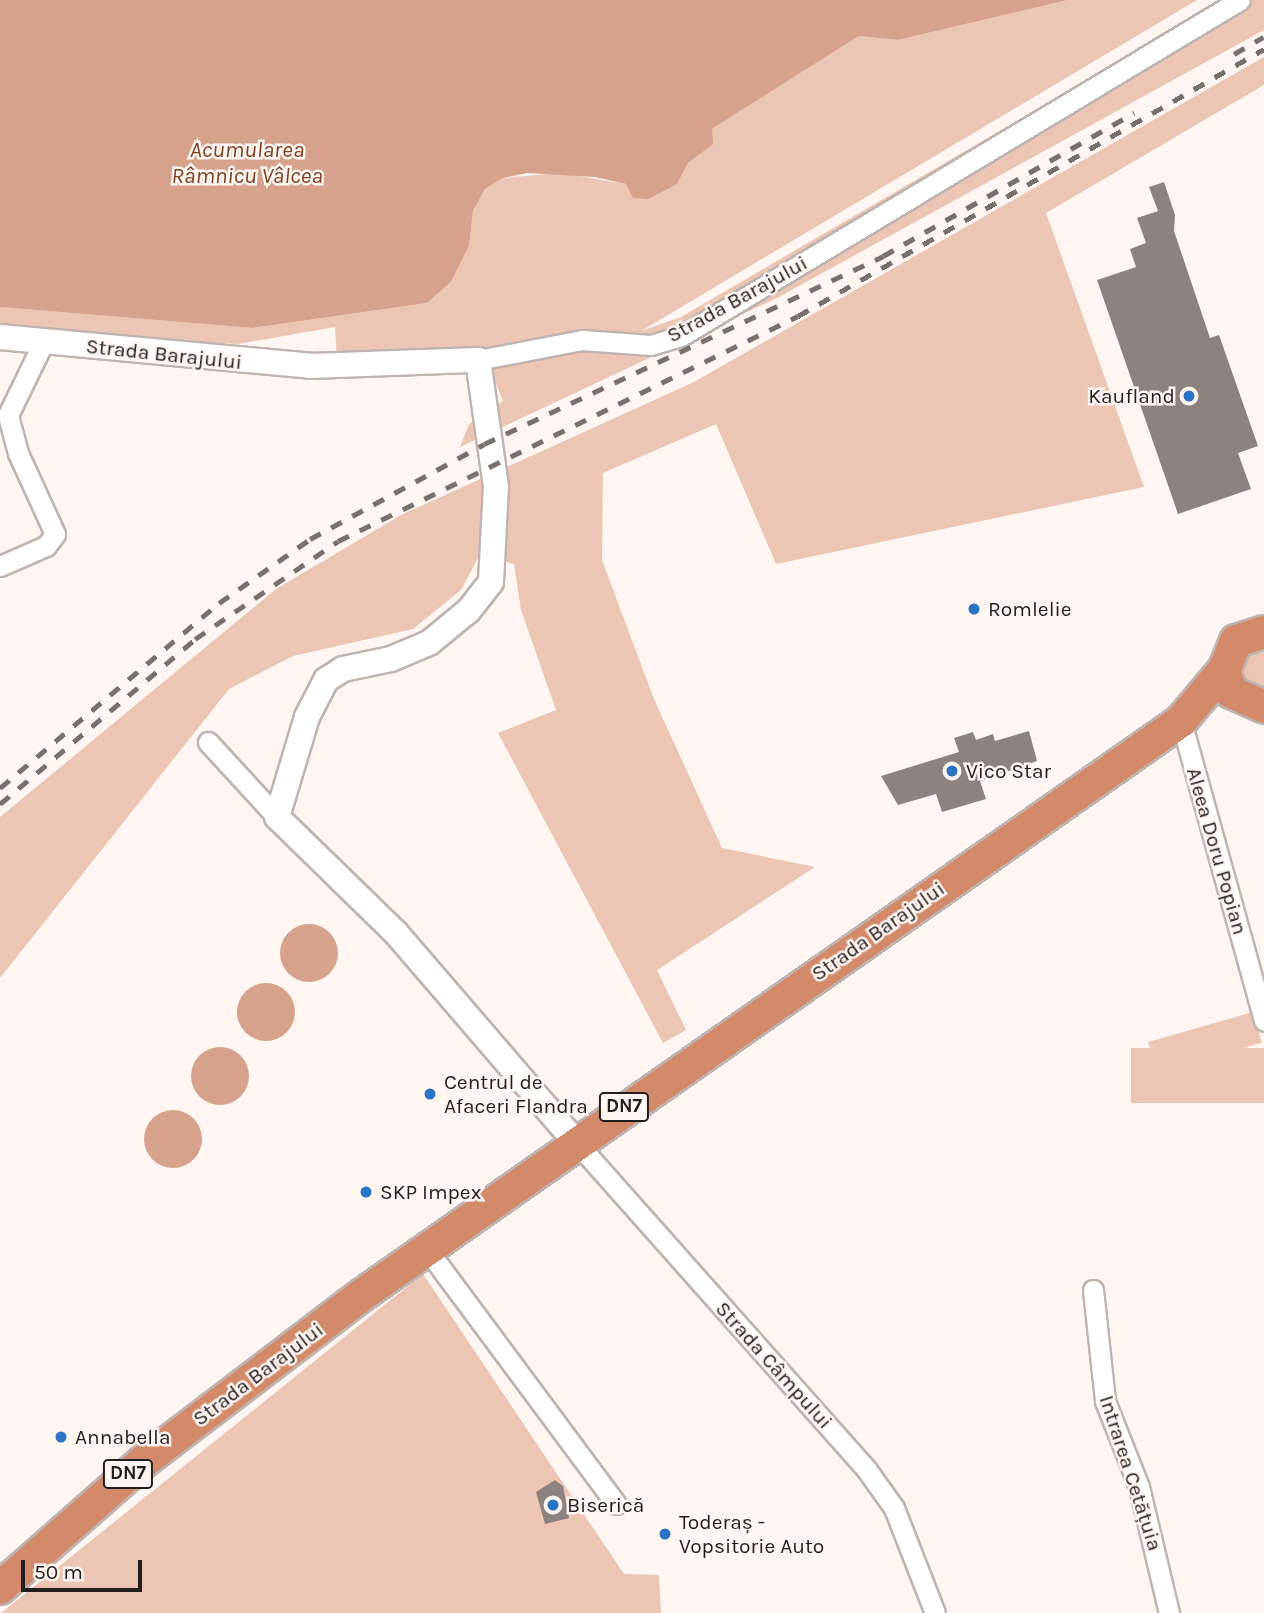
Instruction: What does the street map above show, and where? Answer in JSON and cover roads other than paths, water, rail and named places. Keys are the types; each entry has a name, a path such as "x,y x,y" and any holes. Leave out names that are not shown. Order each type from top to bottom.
{"highway":[{"name":"DN7","path":"1258,706 1231,692 1224,670 1236,641 1263,631"},
{"name":"Strada Barajului","path":"0,1588 144,1461 426,1248 575,1141 1181,721 1224,670"},
{"name":"Strada Barajului","path":"1181,721 1258,706"}],"street":[{"name":"Strada Barajului","path":"0,337 311,366 478,360 571,341 651,345 681,336 1240,0"},
{"path":"0,566 46,546 55,534 18,453 8,415 44,341"},
{"path":"277,817 307,718 326,680 344,669 391,659 429,643 484,593 496,555 496,486 478,360"},
{"name":"Aleea Doru Popian","path":"1181,721 1264,1021"},
{"path":"208,742 277,817 396,933 575,1141"},
{"name":"Strada Câmpului","path":"575,1141 867,1470 894,1508 935,1613"},
{"path":"426,1248 616,1504"},
{"name":"Intrarea Cetățuia","path":"1093,1290 1105,1401 1139,1487 1169,1613"}],"water":[{"name":"Acumularea Râmnicu Vâlcea","path":"0,0 1068,0 898,40 859,36 712,129 713,144 688,163 677,184 648,199 633,198 626,184 595,177 527,173 503,178 485,189 473,211 469,246 451,282 427,303 253,328 0,307"},
{"path":"303,924 315,924 330,932 338,947 338,959 330,974 315,982 303,982 288,974 280,959 280,947 288,932"},
{"path":"260,983 272,983 287,991 295,1006 295,1018 287,1033 272,1041 260,1041 245,1033 237,1018 237,1006 245,991"},
{"path":"214,1047 226,1047 241,1055 249,1070 249,1082 241,1097 226,1105 214,1105 199,1097 191,1082 191,1070 199,1055"},
{"path":"167,1110 179,1110 194,1118 202,1133 202,1145 194,1160 179,1168 167,1168 152,1160 144,1145 144,1133 152,1118"}],"railway":[{"path":"1234,54 1264,37"},
{"path":"0,804 195,639 338,541 798,316 1264,49"},
{"path":"0,788 219,603 310,539 484,444 883,256 1134,113"}],"place":[{"name":"Kaufland","path":"1189,396"},
{"name":"Romlelie","path":"974,609"},
{"name":"Vico Star","path":"952,771"},
{"name":"Centrul de Afaceri Flandra","path":"430,1094"},
{"name":"SKP Impex","path":"366,1192"},
{"name":"Annabella","path":"61,1437"},
{"name":"Biserică","path":"553,1505"},
{"name":"Toderaș - Vopsitorie Auto","path":"665,1534"}]}
